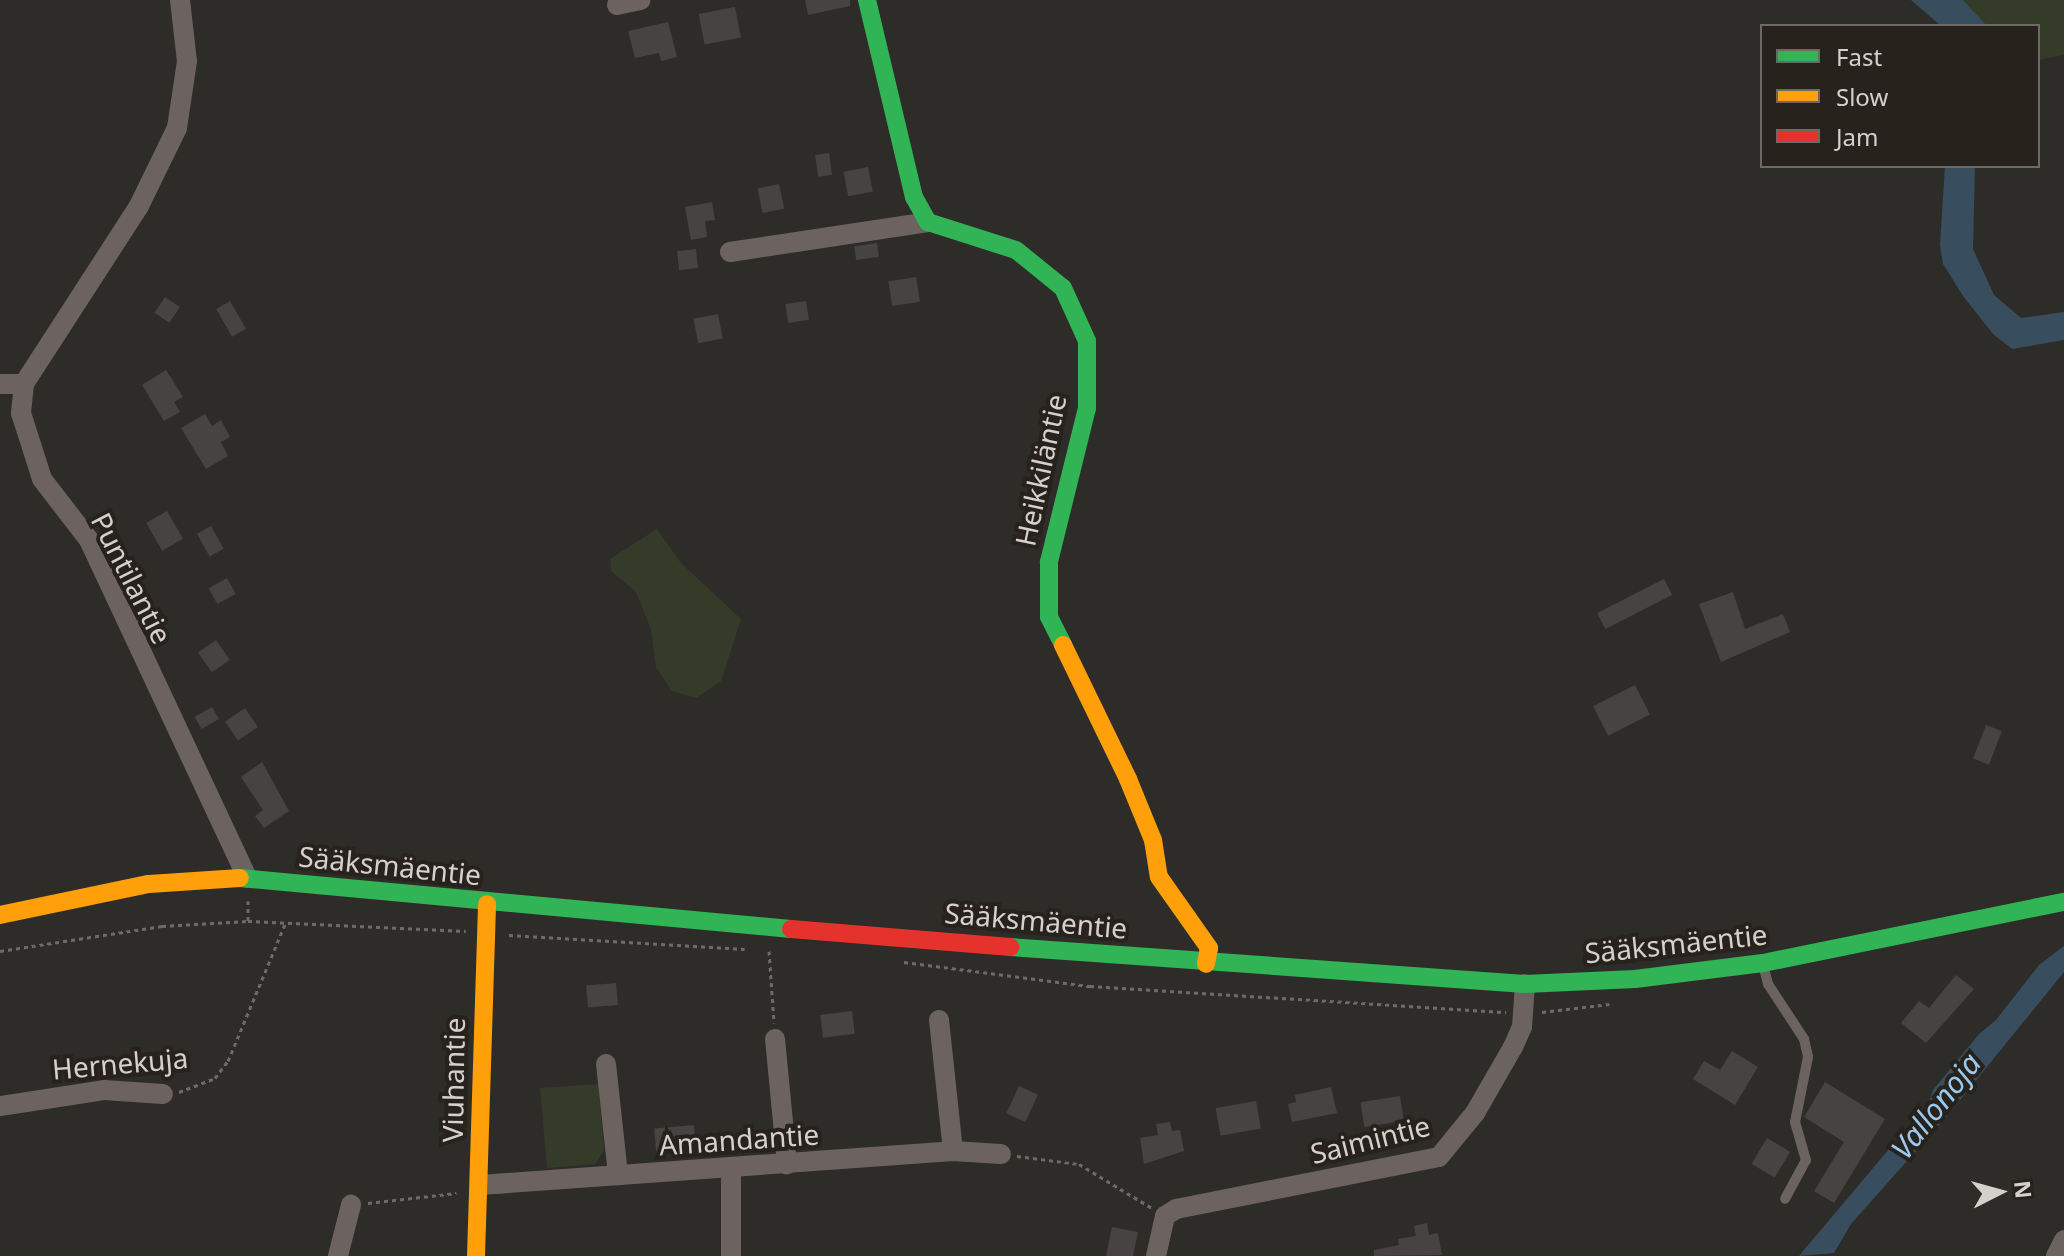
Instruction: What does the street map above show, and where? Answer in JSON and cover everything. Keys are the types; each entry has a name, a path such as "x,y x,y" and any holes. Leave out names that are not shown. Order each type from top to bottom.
{"street":[{"path":"0,384 24,384 132,218 177,128 187,61 180,0"},
{"path":"617,5 640,0"},
{"path":"730,252 928,222 914,197 867,0"},
{"name":"Heikkiläntie","path":"928,222 1016,250 1063,288 1087,341 1087,408 1049,562 1049,617 1128,779 1153,840 1159,877 1209,948 1206,964"},
{"name":"Puntilantie","path":"24,384 21,413 42,479 89,540 247,878"},
{"name":"Sääksmäentie","path":"0,915 149,884 247,878 487,904 1206,964 1525,984 1635,979 1763,963 2064,902"},
{"name":"Viuhantie","path":"476,1256 487,904"},
{"name":"Saimintie","path":"1165,1216 1176,1209 1439,1157 1475,1113 1513,1047 1522,1027 1525,984"},
{"path":"939,1020 953,1151"},
{"path":"775,1039 787,1164"},
{"path":"606,1064 618,1175"},
{"name":"Hernekuja","path":"0,1106 91,1091 163,1094"},
{"name":"Amandantie","path":"480,1188 953,1151 1001,1154"},
{"path":"731,1169 731,1256"},
{"path":"338,1256 351,1205"},
{"path":"1156,1256 1165,1216"},
{"path":"2056,1256 2064,1240"}],"lane":[{"path":"1763,963 1768,984 1804,1039 1808,1057 1795,1122 1806,1160 1785,1199"}],"path":[{"name":"Hernekuja","path":"163,1094 200,1087 228,1061 286,922"},
{"path":"769,950 775,1039"},
{"path":"1001,1154 1079,1164 1165,1216"},
{"path":"351,1205 480,1188"}],"green space":[{"path":"1963,0 2064,0 2064,55 2040,60 2040,24 1984,24"},
{"path":"657,529 681,563 741,619 721,681 696,698 672,691 656,667 651,629 636,592 611,571 610,559"},
{"path":"598,1084 604,1151 595,1164 547,1168 540,1088"}],"water":[{"path":"1911,0 1963,0 1985,24 1939,24"},
{"path":"1945,168 1975,168 1973,249 1994,295 2021,318 2064,312 2064,340 2012,349 1993,334 1963,296 1943,264 1940,245"},
{"name":"Vallonoja","path":"2064,946 2064,972 1947,1116 1851,1224 1834,1253 1799,1256 1889,1149 1905,1139 1926,1111 1933,1090 1979,1034 1996,1020 2039,965"}],"building":[{"path":"805,0 850,0 850,6 808,15"},
{"path":"735,7 741,37 705,44 699,14"},
{"path":"668,22 677,57 661,61 659,53 635,58 628,31"},
{"path":"829,153 832,175 818,177 815,155"},
{"path":"868,167 873,192 848,196 843,172"},
{"path":"779,184 784,208 763,213 757,189"},
{"path":"712,202 715,220 705,221 707,237 691,240 685,207"},
{"path":"877,243 879,257 856,260 854,246"},
{"path":"696,249 698,268 679,270 677,251"},
{"path":"916,277 920,302 892,306 888,281"},
{"path":"165,297 180,307 169,323 154,313"},
{"path":"230,301 246,329 232,337 216,309"},
{"path":"806,301 809,320 788,323 785,304"},
{"path":"718,314 723,339 698,343 693,319"},
{"path":"166,370 183,397 174,402 180,412 164,421 142,385"},
{"path":"205,414 212,426 221,420 230,437 221,442 228,456 206,469 181,428"},
{"path":"167,511 183,539 162,551 146,523"},
{"path":"211,526 224,549 210,556 197,534"},
{"path":"227,578 236,594 217,604 209,588"},
{"path":"1664,579 1672,595 1605,629 1597,613"},
{"path":"1733,592 1745,629 1783,614 1790,632 1721,662 1699,604"},
{"path":"216,640 230,660 212,672 198,653"},
{"path":"1635,685 1650,714 1608,736 1593,706"},
{"path":"212,707 219,719 202,729 195,717"},
{"path":"245,708 258,727 238,740 225,721"},
{"path":"1986,725 2002,731 1989,765 1973,759"},
{"path":"262,762 289,811 264,828 255,816 263,810 241,777"},
{"path":"1956,975 1974,989 1926,1043 1901,1023 1919,1001 1929,1008"},
{"path":"616,983 618,1005 588,1008 586,986"},
{"path":"852,1011 855,1034 823,1038 820,1015"},
{"path":"1732,1051 1758,1067 1735,1105 1693,1079 1704,1061 1720,1070"},
{"path":"1825,1082 1885,1119 1834,1203 1814,1191 1844,1142 1804,1117"},
{"path":"1019,1086 1038,1095 1025,1122 1006,1113"},
{"path":"1331,1087 1337,1113 1292,1122 1288,1104 1296,1102 1295,1095"},
{"path":"1400,1096 1404,1121 1364,1127 1360,1102"},
{"path":"1256,1101 1261,1129 1220,1136 1216,1108"},
{"path":"1170,1122 1172,1131 1180,1130 1184,1151 1144,1164 1140,1138 1158,1135 1156,1124"},
{"path":"694,1125 696,1148 656,1151 654,1128"},
{"path":"1767,1138 1790,1152 1775,1178 1752,1164"},
{"path":"1427,1223 1429,1235 1438,1233 1442,1255 1374,1256 1374,1250 1399,1245 1398,1239 1416,1236 1414,1226"},
{"path":"1112,1227 1138,1232 1133,1256 1106,1256"}],"traffic: fast":[{"path":"867,0 914,197 928,222 1016,250 1063,288 1087,341 1087,408 1049,562 1049,617 1063,645"},
{"path":"240,878 791,929"},
{"path":"1010,947 1525,984 1635,979 1763,963 2064,902"}],"traffic: slow":[{"path":"1063,645 1128,779 1153,840 1159,877 1209,948 1206,964"},
{"path":"0,915 149,884 240,878"},
{"path":"476,1256 487,904"}],"traffic: jam":[{"path":"791,929 1010,947"}]}
